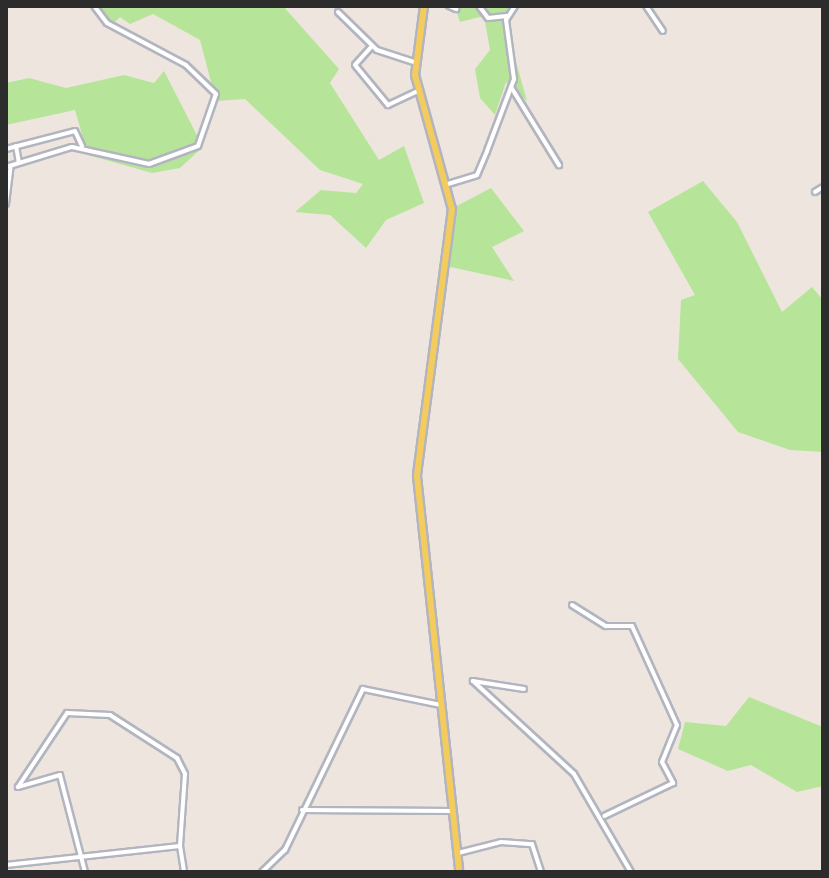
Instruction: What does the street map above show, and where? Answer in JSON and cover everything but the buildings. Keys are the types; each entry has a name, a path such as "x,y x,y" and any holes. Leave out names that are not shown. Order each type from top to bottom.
{"main road":[{"path":"424,6 413,62 418,91 448,184 451,226 417,476 459,872"}],"street":[{"path":"6,149 75,131 82,146 112,160 168,162 198,146 200,125 218,98 186,65 115,27 94,6"},
{"path":"449,6 456,9"},
{"path":"479,6 488,18 507,16"},
{"path":"448,184 478,173 511,87 507,16 515,6"},
{"path":"646,6 663,31"},
{"path":"338,12 372,46 413,62"},
{"path":"372,46 354,64 388,105 418,91"},
{"path":"511,87 559,165"},
{"path":"16,146 19,163"},
{"path":"6,204 8,166 82,146"},
{"path":"815,192 823,187"},
{"path":"572,605 604,626 632,626 677,725 662,762 674,782 604,816"},
{"path":"524,689 473,681 557,755 604,816 631,872"},
{"path":"262,872 285,850 363,689 441,705"},
{"path":"85,872 58,773 18,786 59,716 76,712 110,715 181,763 180,846 184,872"},
{"path":"302,810 452,811"},
{"path":"457,853 530,844 541,872"},
{"path":"6,865 180,846"}],"green space":[{"path":"93,6 283,6 339,69 330,83 379,160 404,146 424,203 386,220 366,248 330,215 295,212 321,190 356,193 363,184 320,170 245,99 216,101 200,40 153,14 130,24 120,17 110,27"},
{"path":"455,6 518,6 507,17 508,33 527,101 506,82 495,115 480,98 475,69 490,50 484,16 460,22"},
{"path":"164,71 203,147 180,168 152,173 88,155 75,110 6,125 6,83 29,78 66,88 124,75 154,83"},
{"path":"703,181 737,222 782,312 812,287 823,300 823,452 790,450 738,432 678,359 681,300 695,295 648,212"},
{"path":"491,188 524,231 492,247 514,281 446,266 453,208"},
{"path":"749,697 823,727 823,786 797,792 751,765 728,771 678,749 685,722 726,726"}]}
